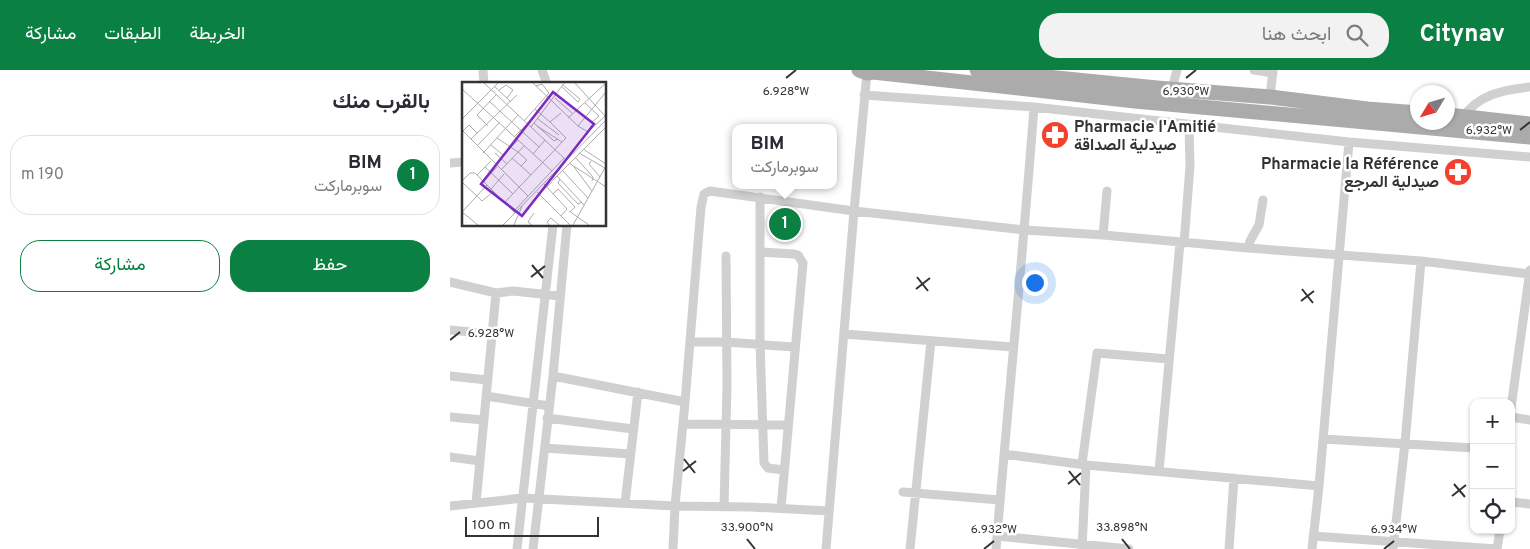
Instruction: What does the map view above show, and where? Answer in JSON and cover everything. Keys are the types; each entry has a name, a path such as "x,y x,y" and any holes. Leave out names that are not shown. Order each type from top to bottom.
{"main road":[{"path":"977,70 1270,97 1410,112"},
{"path":"867,71 1153,103 1530,137"},
{"path":"1455,115 1530,124"}],"street":[{"path":"542,70 546,82"},
{"path":"1172,89 1177,70"},
{"path":"1254,70 1273,71 1270,97"},
{"path":"826,549 867,71"},
{"path":"1457,130 1464,116 1474,105 1493,93 1530,87"},
{"path":"864,95 1034,108 1189,126 1530,158"},
{"path":"996,549 1025,230 1034,108"},
{"path":"1159,471 1190,166 1189,126"},
{"path":"1312,549 1349,142"},
{"path":"673,549 675,506 691,342 699,218 704,194 710,191 854,211 1025,230 1103,234 1182,243 1421,261 1529,274"},
{"path":"1103,234 1108,191"},
{"path":"760,197 760,344 765,466 784,470"},
{"path":"1248,248 1259,225 1263,200"},
{"path":"517,549 553,226"},
{"path":"533,549 553,376 567,226"},
{"path":"760,252 798,255 803,263 781,508"},
{"path":"724,507 726,256"},
{"path":"1393,545 1405,443 1421,261"},
{"path":"1512,399 1530,270"},
{"path":"450,282 496,293 513,291 560,296"},
{"path":"476,503 496,293"},
{"path":"450,330 491,334"},
{"path":"844,334 1013,347"},
{"path":"910,549 931,340"},
{"path":"691,342 726,342 794,347"},
{"path":"1082,547 1084,464 1097,353 1170,359"},
{"path":"450,376 487,380"},
{"path":"553,376 686,402"},
{"path":"626,504 638,392"},
{"path":"486,396 549,406"},
{"path":"450,417 484,420"},
{"path":"547,418 634,429"},
{"path":"1515,418 1530,420"},
{"path":"684,424 788,425"},
{"path":"1323,439 1470,448"},
{"path":"545,448 630,454"},
{"path":"1004,454 1084,464 1319,486"},
{"path":"450,457 480,461"},
{"path":"1229,549 1234,478"},
{"path":"904,492 1000,500"},
{"path":"450,506 538,498 626,504 781,508 829,512"},
{"path":"1515,502 1530,504"},
{"path":"1313,536 1393,545 1497,549 1499,534"},
{"path":"997,536 1082,547 1129,549"}],"building":[{"path":"780,221 791,221 792,229 779,227"}],"place":[{"name":"Pharmacie l'Amitié صيدلية الصداقة","path":"1055,135"},
{"name":"Pharmacie la Référence صيدلية المرجع","path":"1458,172"},
{"name":"BIM","path":"785,224"}]}
